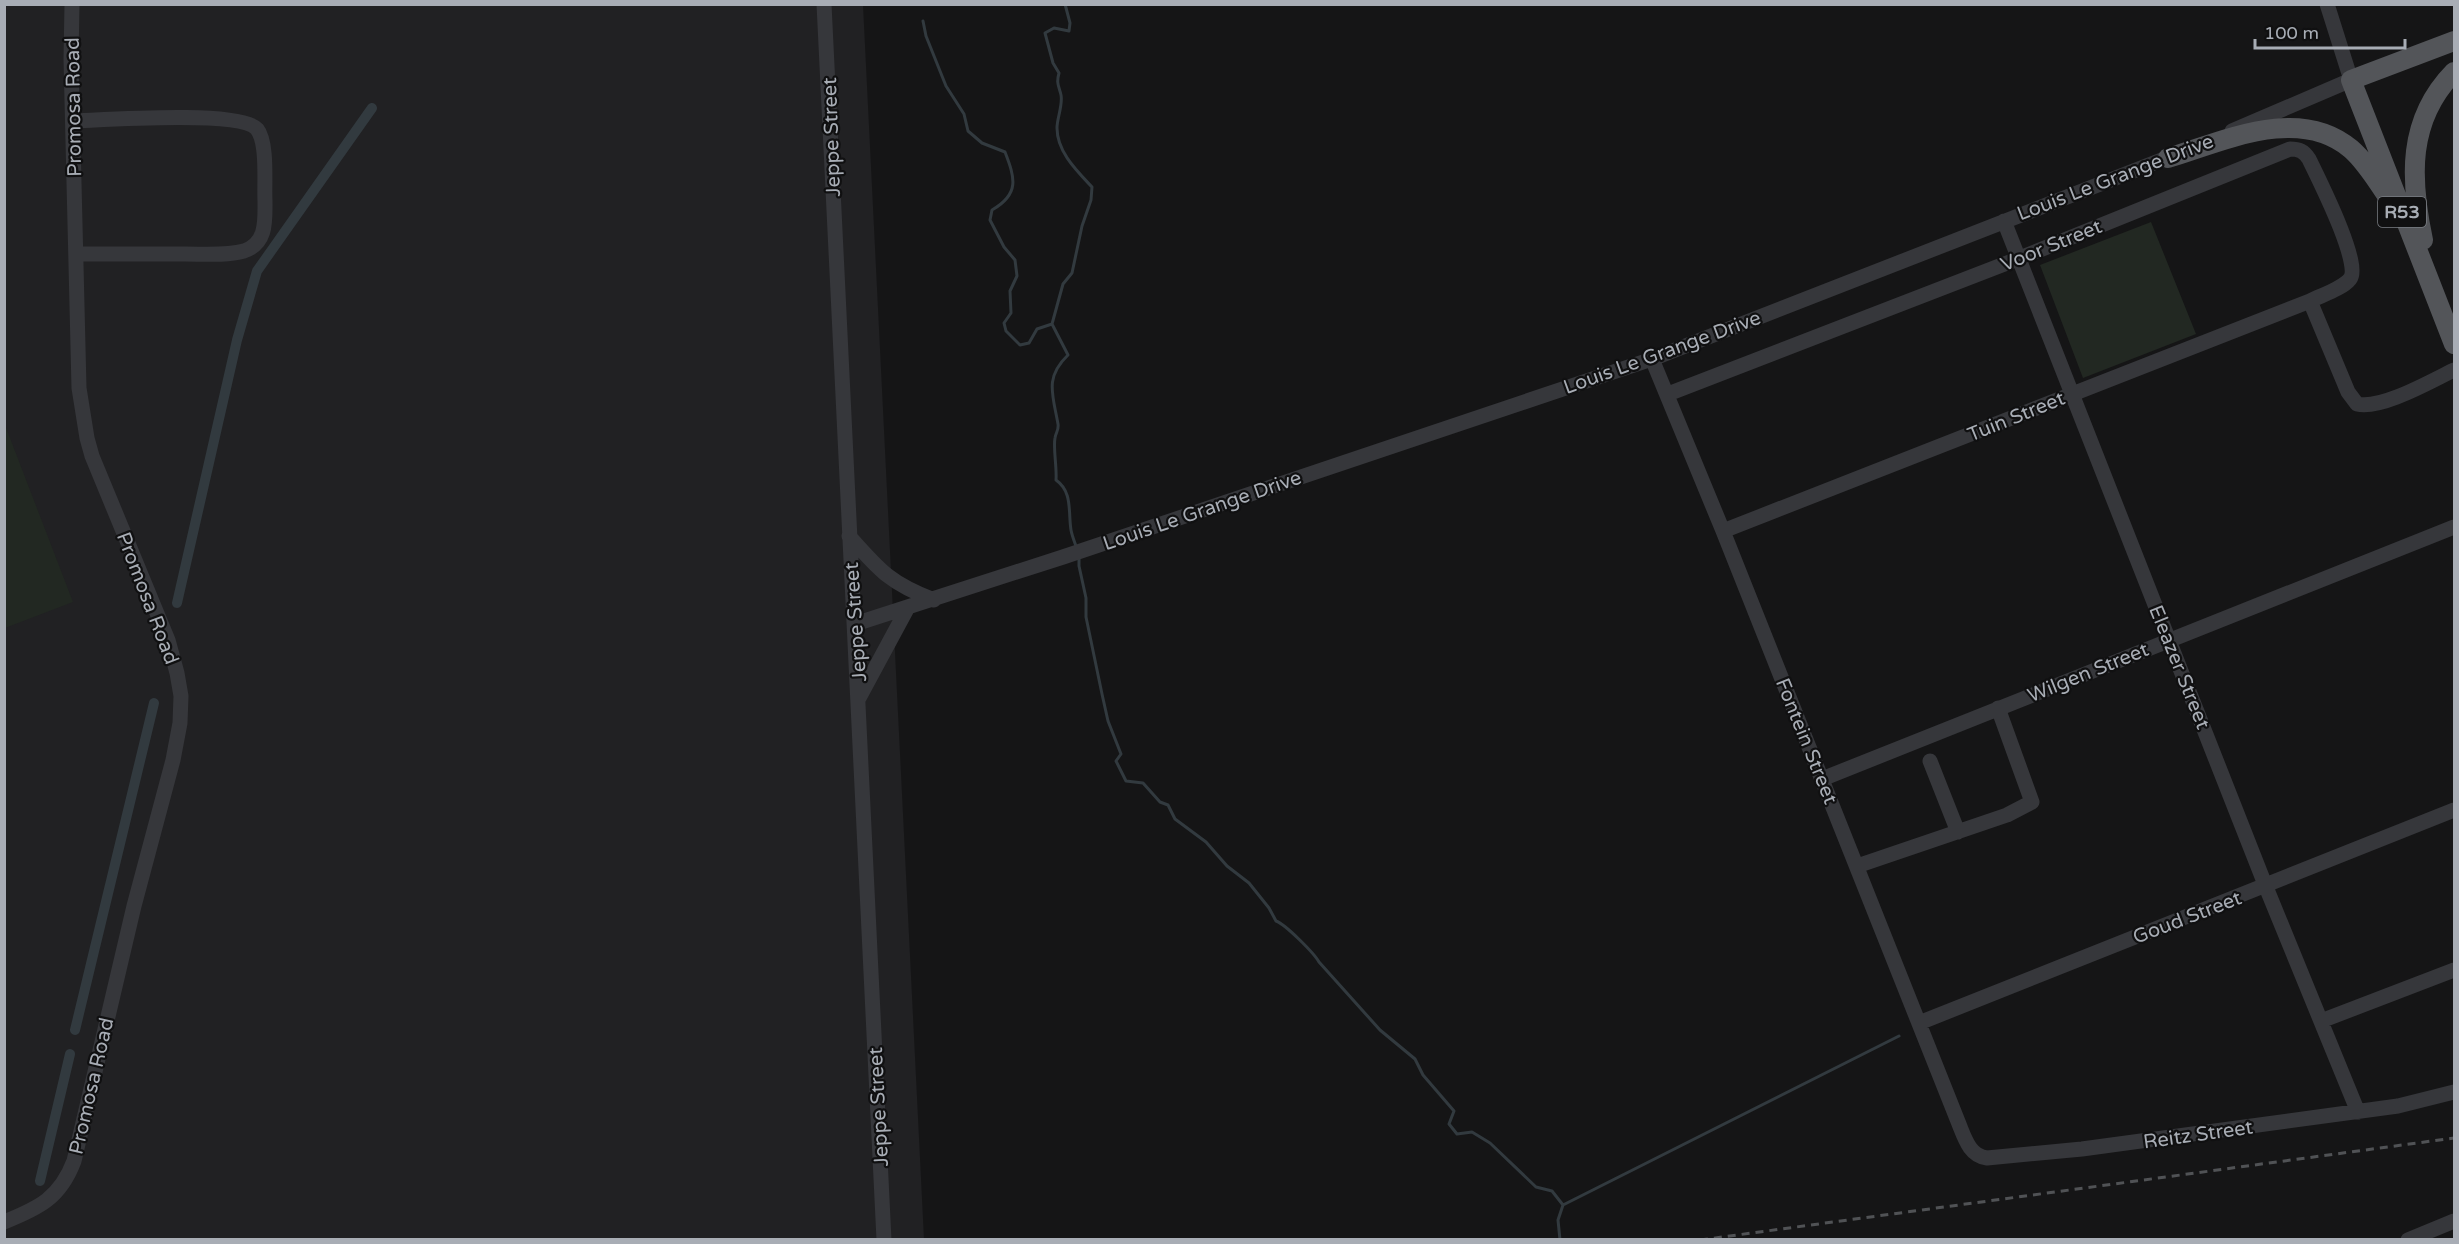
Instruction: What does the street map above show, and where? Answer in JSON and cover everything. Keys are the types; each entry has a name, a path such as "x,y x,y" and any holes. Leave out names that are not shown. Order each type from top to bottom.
{"main road":[{"name":"Louis Le Grange Drive","path":"2351,80 2454,41"},
{"path":"2437,297 2419,220 2413,169 2420,127 2426,112 2437,93 2454,72"},
{"name":"R53","path":"2351,80 2454,344"},
{"path":"2168,158 2263,130 2286,128 2325,133 2352,150 2405,221"}],"street":[{"name":"Promosa Road","path":"4,1222 32,1211 57,1192 67,1179 74,1161 100,1046 173,760 180,723 181,696 168,640 111,504 87,438 79,388 72,4"},
{"name":"Jeppe Street","path":"824,4 884,1239"},
{"path":"2327,4 2351,80"},
{"name":"Louis Le Grange Drive","path":"855,624 1063,557 1652,358 2168,158 2351,80"},
{"path":"73,121 211,118 245,122 252,125 260,135 264,170 264,231 256,244 244,250 197,254 76,254"},
{"name":"Voor Street","path":"1668,394 2020,258 2290,149 2305,152 2309,159 2348,246 2354,268 2349,280"},
{"name":"Eleazer Street","path":"2004,220 2266,886 2358,1112"},
{"name":"Tuin Street","path":"1723,531 2310,302 2349,280"},
{"path":"2310,302 2348,392 2357,404 2373,404 2386,400 2454,370"},
{"name":"Fontein Street","path":"1652,358 1959,1124"},
{"name":"Wilgen Street","path":"1822,779 2454,527"},
{"path":"849,536 886,577 896,584 934,600"},
{"path":"859,698 907,609"},
{"path":"1857,866 2007,815 2032,802 1998,708"},
{"path":"1930,761 1958,832"},
{"name":"Goud Street","path":"1919,1023 2454,810"},
{"path":"2321,1021 2454,970"},
{"name":"Reitz Street","path":"1959,1124 1973,1152 1979,1157 1987,1158 2082,1149 2358,1112 2420,1102 2454,1092"},
{"path":"2408,1239 2454,1221"}],"shaded area":[{"path":"5,5 863,5 924,1239 5,1240"},
{"path":"2151,222 2196,334 2083,378 2040,265"},
{"path":"5,425 73,602 4,628"}],"waterway":[{"path":"1052,324 1063,284 1072,273 1082,226 1091,200 1092,187 1069,161 1058,137 1057,124 1061,107 1059,73 1053,63 1045,33 1054,28 1069,31 1070,23 1065,4"},
{"path":"923,21 926,36 946,86 964,114 968,131 982,143 1005,152 1011,170 1013,178 1011,191 1007,198 992,210 990,220 1004,247 1015,260 1017,276 1010,291 1011,313 1004,323 1006,331 1020,345 1029,343 1037,329 1052,324 1068,355 1060,363 1053,379 1052,387 1058,426 1054,447 1056,480 1067,496 1071,530 1077,549"},
{"path":"177,603 237,340 257,271 372,108"},
{"path":"1079,558 1086,598 1086,617 1102,694 1108,721 1121,754 1116,761 1126,781 1143,783 1160,802 1168,805 1175,819 1206,842 1227,866 1249,883 1269,908 1276,921 1306,946 1380,1030 1415,1059 1423,1075 1454,1111 1449,1124 1457,1134 1472,1132 1490,1143 1536,1187 1552,1191 1563,1205"},
{"path":"75,1030 154,703"},
{"path":"1560,1240 1558,1220 1563,1205 1899,1036"},
{"path":"40,1181 70,1054"}],"railway":[{"path":"1700,1240 2454,1138"}]}
